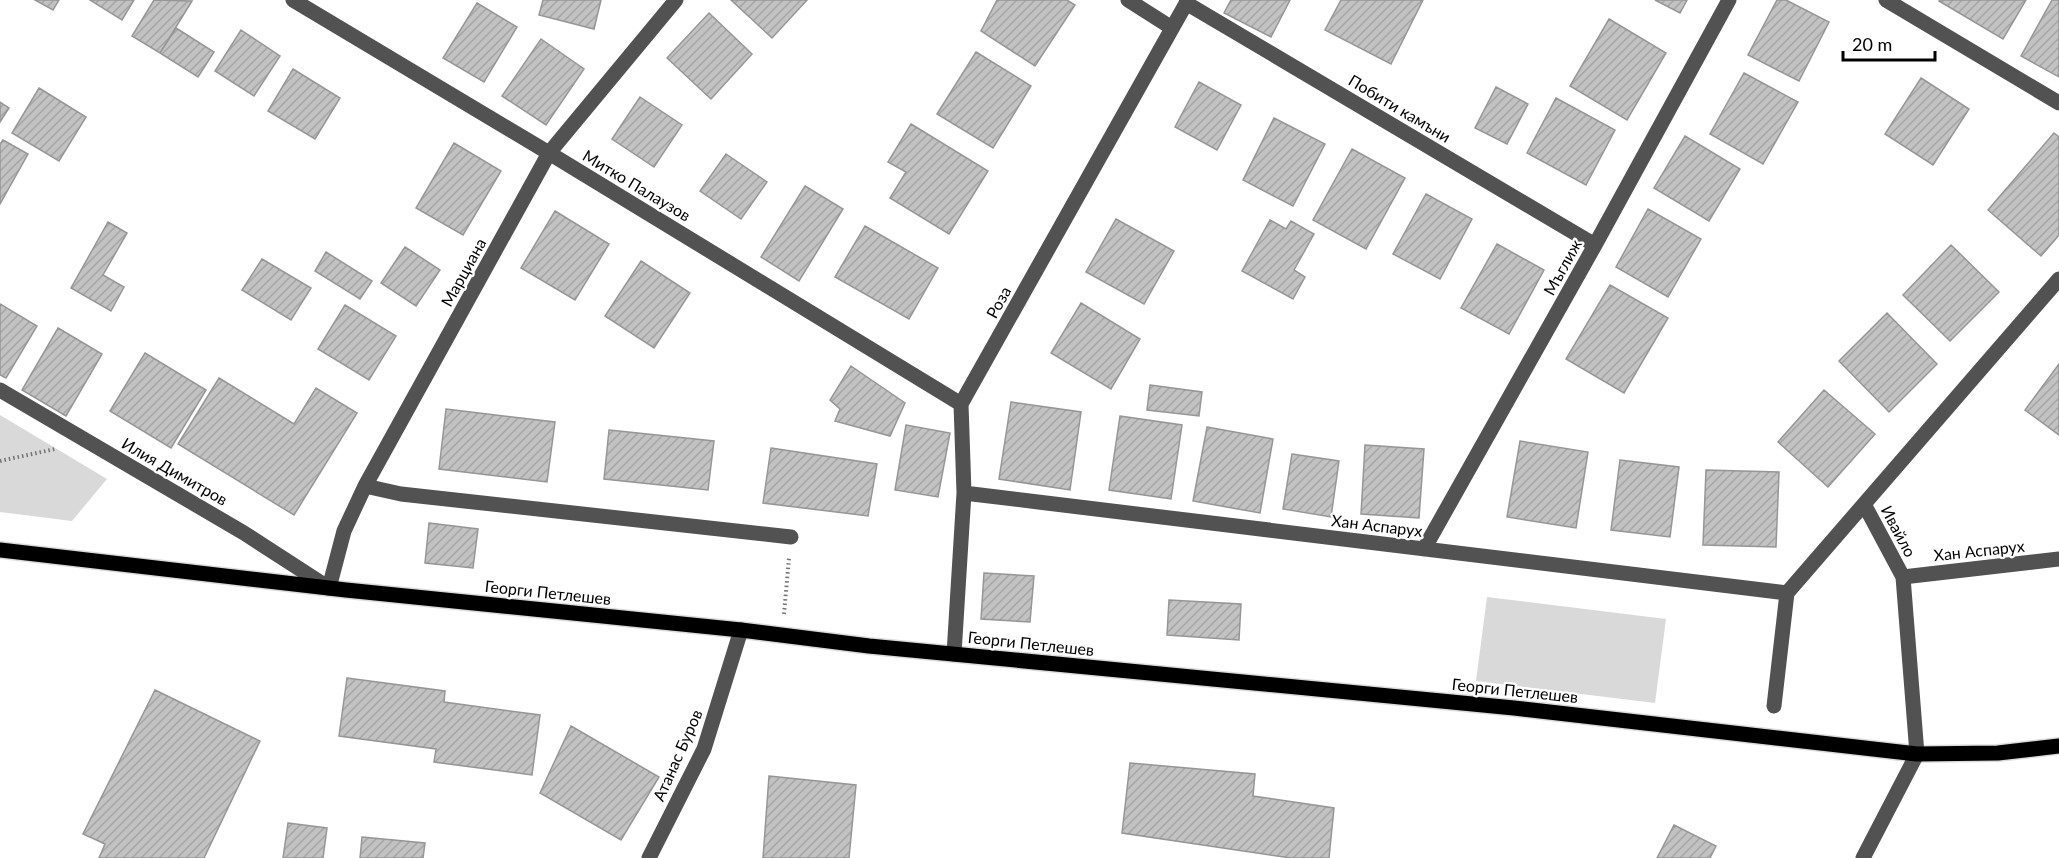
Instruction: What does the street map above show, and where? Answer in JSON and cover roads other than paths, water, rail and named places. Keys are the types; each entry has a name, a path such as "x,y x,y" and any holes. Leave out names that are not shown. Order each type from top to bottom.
{"main road":[{"name":"Георги Петлешев","path":"0,550 329,588 741,630 868,646 1514,708 1917,754 1998,753 2059,746"}],"street":[{"name":"Митко Палаузов","path":"293,0 961,404"},
{"name":"Марциана","path":"329,588 344,531 365,486 549,153 676,0"},
{"path":"1128,0 1172,28"},
{"name":"Мъглиж","path":"1424,549 1595,245 1729,0"},
{"name":"Роза","path":"961,404 1187,1"},
{"name":"Побити камъни","path":"1187,1 1595,245"},
{"path":"1894,2 2059,103"},
{"name":"Ивайло","path":"1917,754 1903,577 1864,504 2059,279"},
{"name":"Илия Димитров","path":"0,390 244,533 329,588"},
{"path":"954,654 964,494 961,404"},
{"path":"365,486 401,495 791,537"},
{"name":"Хан Аспарух","path":"964,494 1786,593"},
{"path":"1774,706 1786,593 1864,504"},
{"name":"Хан Аспарух","path":"1903,577 2059,559"},
{"name":"Атанас Буров","path":"649,858 704,749 741,630"},
{"path":"1863,858 1917,754"}]}
